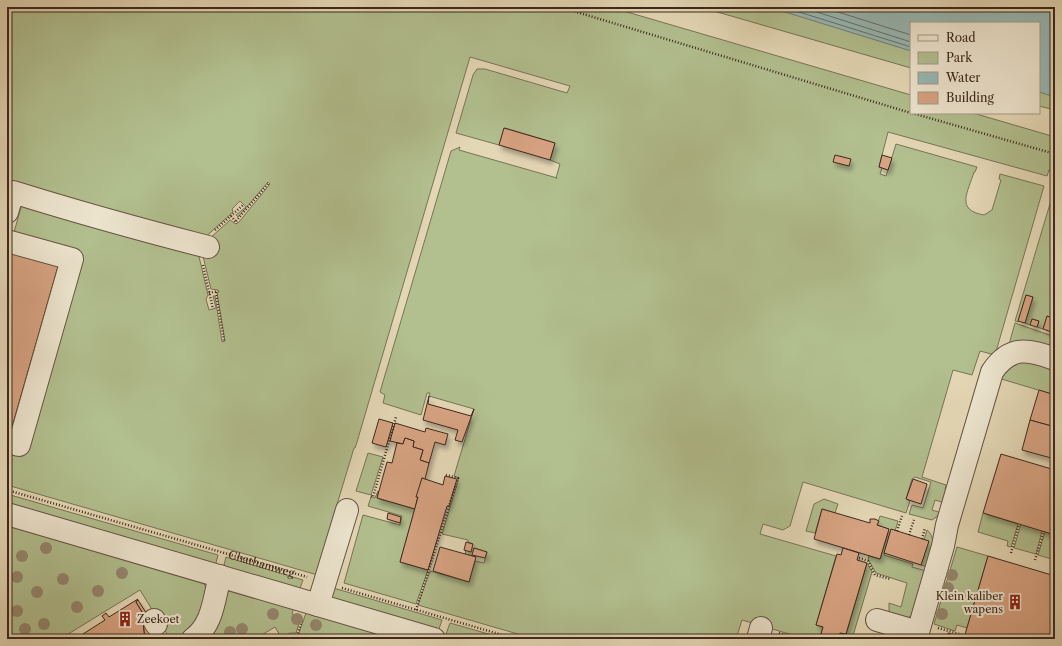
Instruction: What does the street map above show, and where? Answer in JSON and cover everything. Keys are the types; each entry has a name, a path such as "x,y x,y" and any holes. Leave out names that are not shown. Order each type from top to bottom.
{"street":[{"path":"7,212 13,192 114,223 162,234 208,248"},
{"path":"7,240 72,259 20,445 7,441"},
{"path":"877,620 918,631 943,546 947,525 992,372 1005,357 1018,351 1034,351 1055,359"},
{"path":"318,605 347,510"},
{"path":"7,514 434,639"},
{"path":"193,639 200,634 207,624 220,576"}],"path":[{"path":"560,7 910,112"},
{"path":"915,114 1055,154"},
{"path":"231,216 237,222 269,183"},
{"path":"209,293 217,291 224,341"},
{"path":"371,496 373,497 396,418"},
{"path":"416,610 458,478 446,475"},
{"name":"Chathamweg","path":"7,490 516,639"},
{"path":"897,531 902,516"},
{"path":"910,535 914,520"},
{"path":"922,539 926,524"},
{"path":"1011,553 1019,524"},
{"path":"1035,560 1044,531"},
{"path":"859,558 868,561 875,575 890,579"},
{"path":"918,631 963,635"}],"green space":[{"path":"7,7 610,7 910,95 910,114 976,114 1055,137 1055,172 1049,170 1047,176 888,132 879,167 882,168 880,174 886,176 896,144 977,167 969,186 966,199 969,209 975,213 984,215 992,210 1001,180 999,179 1000,174 1044,186 995,355 980,351 972,375 953,370 922,477 946,485 945,490 949,491 945,503 935,500 932,510 942,513 932,520 909,514 912,505 923,508 931,482 915,477 912,479 906,499 910,501 906,513 803,482 790,526 783,530 763,524 760,534 836,556 816,625 823,627 821,634 838,639 806,639 742,620 736,639 535,639 418,605 430,571 469,582 475,561 484,563 487,552 474,548 476,557 465,554 466,550 473,544 468,542 468,540 442,534 459,478 454,476 474,409 429,396 430,393 427,393 421,415 383,403 385,395 380,392 451,151 460,147 459,150 556,178 560,164 550,160 555,143 505,128 499,145 456,133 473,75 477,69 485,69 567,93 570,86 470,57 357,442 329,531 321,576 7,485 7,448 26,453 83,255 13,236 23,200 197,248 208,295 206,299 209,310 216,308 213,296 215,296 222,342 225,341 217,293 219,292 218,290 211,289 202,252 208,240 230,220 236,224 239,222 270,184 268,182 238,217 236,215 246,207 240,201 232,209 233,212 201,241 7,187"},
{"path":"700,7 953,7 910,22 910,68"},
{"path":"1040,50 1055,57 1055,110 1040,106"},
{"path":"1055,187 1055,319 1047,316 1043,329 1037,327 1039,321 1032,319 1030,325 1025,323 1033,297 1026,295 1018,322 1015,321"},
{"path":"1015,323 1055,337 1055,351 1008,348"},
{"path":"1018,359 1055,367 1055,395 998,378"},
{"path":"368,453 383,457 371,495 356,491"},
{"path":"378,491 377,498 415,509 400,562 428,570 416,604 344,583 363,515 400,525 402,516 368,506 371,497 375,498"},
{"path":"7,494 218,555 215,567 7,506"},
{"path":"824,499 838,504 835,513 822,509 815,533 806,531 814,504"},
{"path":"983,513 1018,524 1011,547 1007,546 1008,541 978,532"},
{"path":"880,516 898,521 895,531 891,530 884,555 913,564 912,567 926,571 914,614 906,619 889,613 889,603 901,607 907,583 876,573 868,559 869,556 880,559 889,529 877,525"},
{"path":"7,523 201,581 205,585 207,593 194,629 179,639 170,639 140,590 60,639 10,639 7,635"},
{"path":"1021,524 1042,531 1036,554 1014,548"},
{"path":"927,530 930,533 933,542 928,567 921,565 928,541 924,540"},
{"path":"1045,532 1055,535 1055,560 1038,555"},
{"path":"957,547 988,556 967,628 957,625 955,631 934,624"},
{"path":"226,557 303,580 299,591 223,569"},
{"path":"867,563 872,572 852,639 839,639 840,633 846,634"},
{"path":"330,587 442,620 438,632 332,600"},
{"path":"230,589 294,607 292,614 301,617 296,633 290,633 281,637 275,627 255,639 205,639 227,592"},
{"path":"307,610 407,639 305,639 299,633"},
{"path":"450,623 506,639 464,639 446,634"}],"water":[{"path":"769,7 1055,7 1055,97 1040,92 1040,22 910,22 910,51"}],"building":[{"path":"504,128 555,143 550,160 499,145"},
{"path":"835,155 851,159 849,166 833,162"},
{"path":"882,155 892,158 888,170 879,167"},
{"path":"11,249 59,263 10,434 7,434 7,265"},
{"path":"1026,295 1033,297 1025,323 1018,321"},
{"path":"1047,316 1055,319 1055,333 1043,329"},
{"path":"1032,319 1039,321 1037,327 1030,325"},
{"path":"1039,390 1055,395 1055,427 1030,420"},
{"path":"429,396 428,404 471,416 474,409 462,442 455,440 458,430 423,420"},
{"path":"379,419 393,423 386,447 372,443"},
{"path":"1030,420 1055,427 1055,459 1022,450"},
{"path":"395,423 425,432 426,428 448,434 445,445 435,442 429,463 420,460 423,450 413,447 414,441 405,438 403,444 390,441"},
{"path":"405,438 414,441 413,447 423,450 420,460 429,463 425,479 422,478 415,509 377,498 387,462 392,463 397,443 403,444"},
{"path":"1001,454 1055,470 1055,535 983,513"},
{"path":"445,476 457,479 449,506 447,506 428,570 400,562 422,478 443,485"},
{"path":"913,479 927,484 921,504 906,499"},
{"path":"822,509 870,523 870,519 875,519 879,521 877,525 889,529 880,559 814,539"},
{"path":"388,513 401,517 400,523 387,519"},
{"path":"891,529 929,541 921,565 884,553"},
{"path":"466,542 473,544 471,552 464,550"},
{"path":"440,547 476,557 469,582 433,571"},
{"path":"474,548 487,552 485,558 472,555"},
{"path":"843,548 859,553 857,560 867,563 846,634 840,633 838,639 821,634 823,627 816,625 837,554 841,555"},
{"name":"Klein kaliber wapens","path":"988,556 1055,576 1055,639 946,639 948,633 964,638"},
{"name":"Zeekoet","path":"138,599 136,602 147,620 143,621 145,639 75,639 105,620 102,616 106,613 109,617"},
{"path":"138,600 162,638 161,639 145,639 143,621 147,620 136,602"}],"place":[{"name":"Klein kaliber wapens","path":"1015,602"},
{"name":"Zeekoet","path":"125,619"}]}
